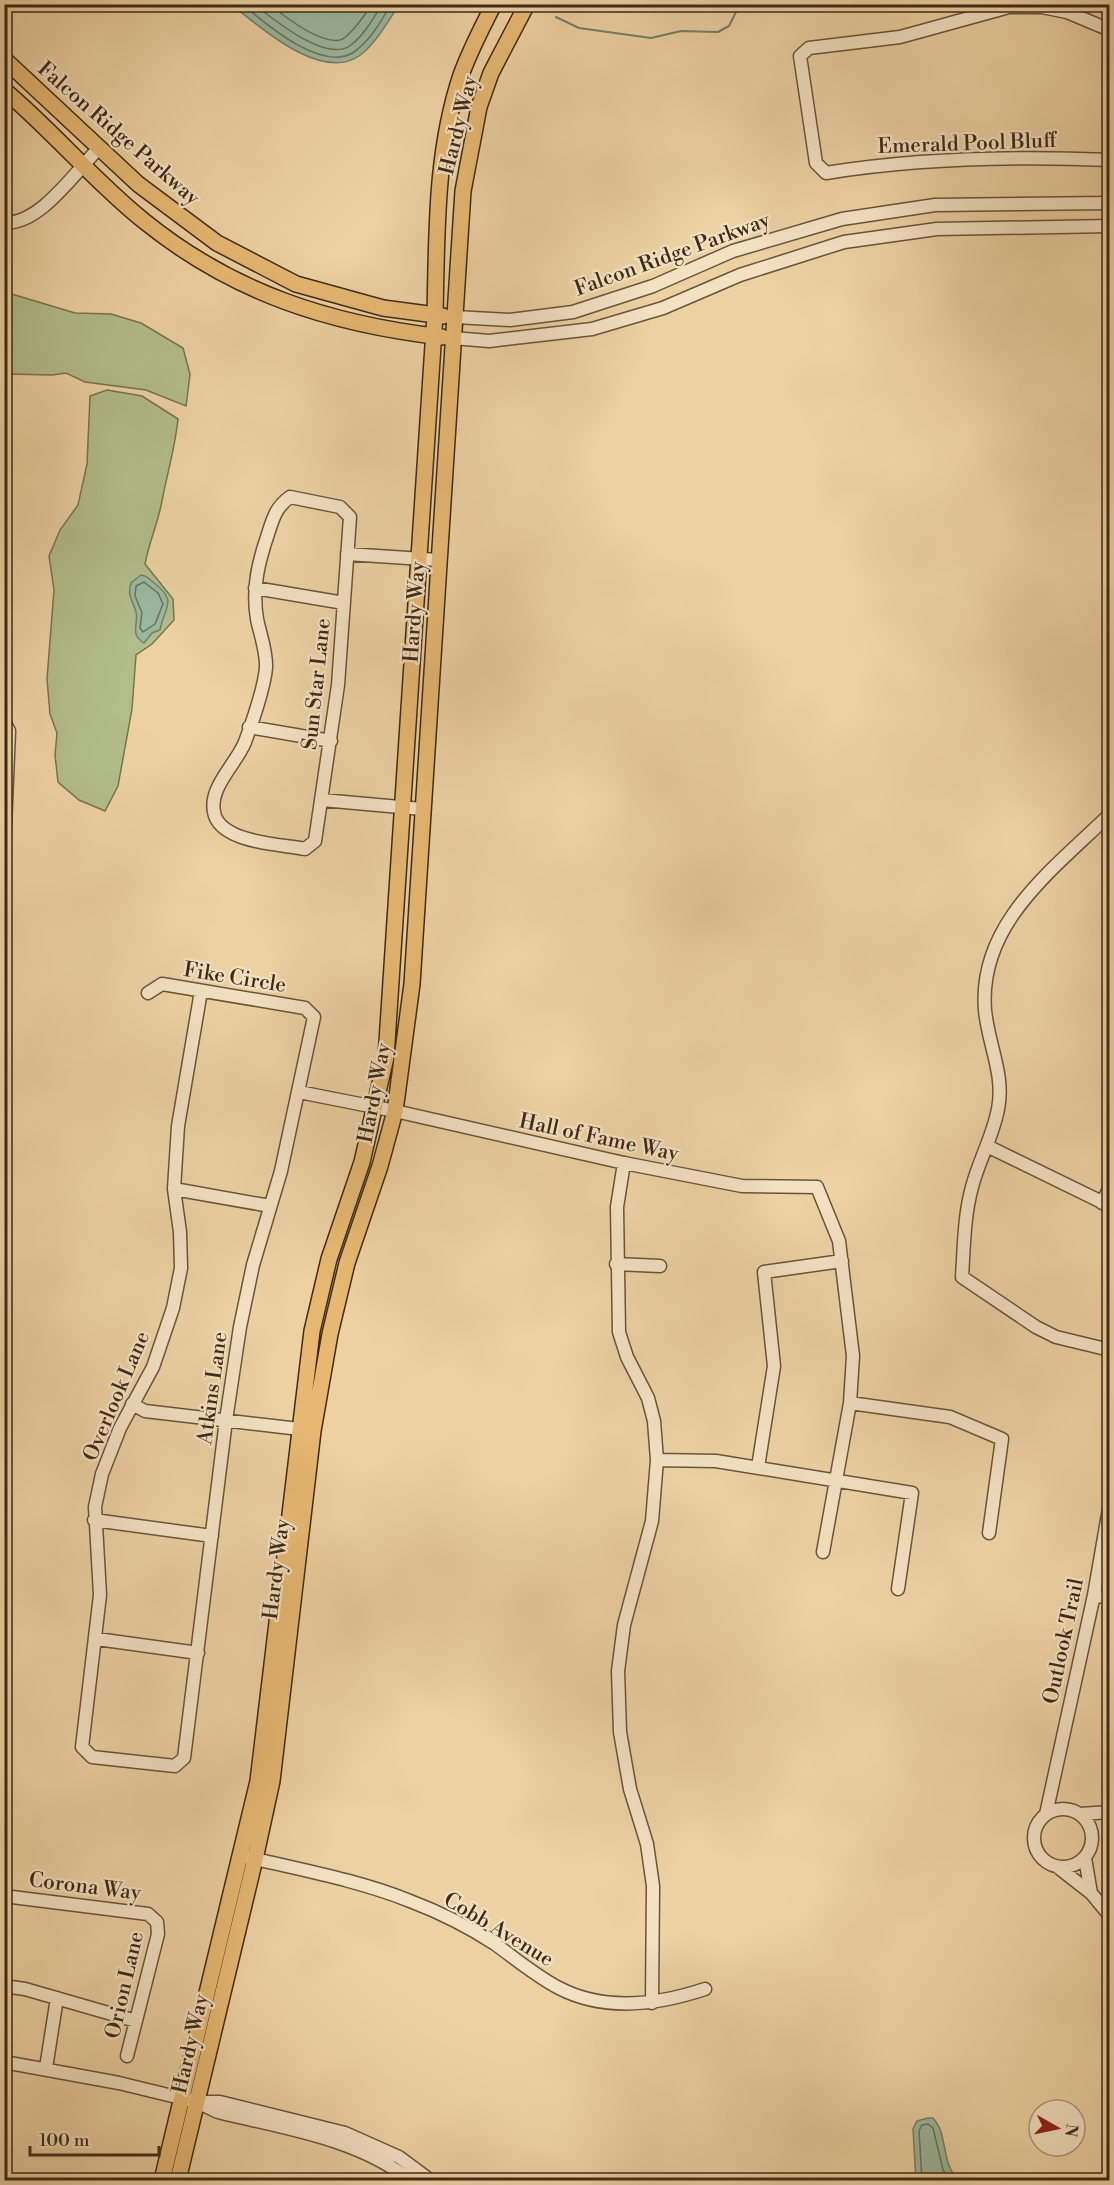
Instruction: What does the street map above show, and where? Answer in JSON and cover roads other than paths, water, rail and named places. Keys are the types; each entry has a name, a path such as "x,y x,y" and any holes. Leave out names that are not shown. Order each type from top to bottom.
{"main road":[{"name":"Hardy Way","path":"178,2181 272,1781 306,1430 312,1331 329,1259 362,1162 386,1057 405,808 435,315 438,196 448,124 461,75 494,4"},
{"name":"Hardy Way","path":"162,2181 258,1781 306,1430 347,1263 380,1166 395,1111 412,984 464,191 479,107 499,57 527,4"},
{"name":"Falcon Ridge Parkway","path":"4,59 146,190 217,243 296,284 383,308 455,317"},
{"name":"Falcon Ridge Parkway","path":"4,90 144,221 199,261 277,300 363,325 453,338"}],"street":[{"name":"Emerald Pool Bluff","path":"1110,30 1067,12 1042,7 1009,7 900,37 809,48 800,56 816,163 826,173 939,160 1021,157 1110,160"},
{"path":"4,222 15,224 36,214 99,148"},
{"name":"Falcon Ridge Parkway","path":"455,317 510,320 573,312 653,286 733,251 842,219 935,206 1110,203"},
{"name":"Falcon Ridge Parkway","path":"453,338 489,341 592,329 663,308 740,275 844,242 937,229 1110,226"},
{"name":"Sun Star Lane","path":"249,727 244,744 216,791 213,807 222,828 235,836 305,849 315,841 332,741 350,517 340,507 290,497 278,505 258,561 255,588"},
{"path":"347,554 438,560"},
{"path":"332,741 249,727 266,667 255,588 344,603"},
{"path":"4,721 9,731 4,850"},
{"path":"322,800 422,809"},
{"path":"1110,814 1026,896 1010,916 997,938 988,965 985,1010 1000,1084 998,1108 971,1188 962,1277 1036,1327 1056,1337 1110,1350"},
{"name":"Fike Circle","path":"148,993 162,984 305,1008 314,1017"},
{"name":"Overlook Lane","path":"175,1766 92,1757 82,1747 97,1639 100,1595 94,1520 102,1474 132,1404 153,1366 179,1278 180,1232 174,1189 178,1126 201,991"},
{"name":"Atkins Lane","path":"175,1766 184,1758 226,1420 253,1265 299,1092 314,1017"},
{"name":"Hall of Fame Way","path":"299,1092 395,1111 624,1163 742,1186 817,1187 839,1241 842,1261"},
{"path":"987,1146 1106,1205 1110,1187"},
{"path":"624,1163 617,1207 616,1264 619,1332 627,1357 648,1398 654,1421 657,1460 652,1521 624,1625 618,1671 620,1731 630,1789 647,1844 653,1886 652,2003"},
{"path":"174,1189 270,1206"},
{"path":"758,1467 774,1366 764,1272 842,1261 853,1356 850,1403 824,1552"},
{"path":"616,1264 660,1266"},
{"path":"850,1403 950,1416 1002,1439 989,1533"},
{"path":"132,1404 145,1411 306,1430"},
{"path":"657,1460 716,1461 912,1493 898,1589"},
{"name":"Outlook Trail","path":"1046,1814 1053,1787 1055,1762 1094,1595 1110,1503"},
{"path":"94,1520 212,1536"},
{"path":"1094,1595 1110,1598"},
{"path":"97,1639 198,1653"},
{"path":"1053,1787 1065,1809"},
{"path":"1110,1813 1080,1814 1065,1809 1046,1814 1035,1831 1036,1850 1049,1865 1059,1868 1091,1893 1110,1916"},
{"path":"1092,1834 1110,1813"},
{"path":"1059,1868 1071,1867 1085,1858 1092,1847 1090,1826 1080,1814"},
{"name":"Cobb Avenue","path":"239,1855 361,1885 410,1901 458,1923 559,1988 581,1996 619,2004 652,2003 705,1989"},
{"path":"1085,1858 1091,1893"},
{"name":"Corona Way","path":"4,1896 148,1914 158,1922"},
{"name":"Orion Lane","path":"127,2056 158,1934 158,1922"},
{"path":"4,1986 136,2020"},
{"path":"46,2068 57,1998"},
{"path":"4,2062 46,2068 182,2098 218,2112 345,2145 396,2169 410,2181"},
{"path":"197,2102 220,2102 345,2133 399,2157 430,2181"}],"water":[{"path":"232,5 399,5 381,32 359,56 344,62 327,62 310,57 274,38"},
{"path":"141,575 148,577 161,589 168,600 160,630 152,633 144,643 137,636 137,616 130,592 131,583"},
{"path":"933,2118 938,2125 949,2166 959,2180 916,2180 913,2129 917,2121"}],"waterway":[{"path":"556,17 579,28 651,38 681,31 718,32 729,26 740,4"}]}
